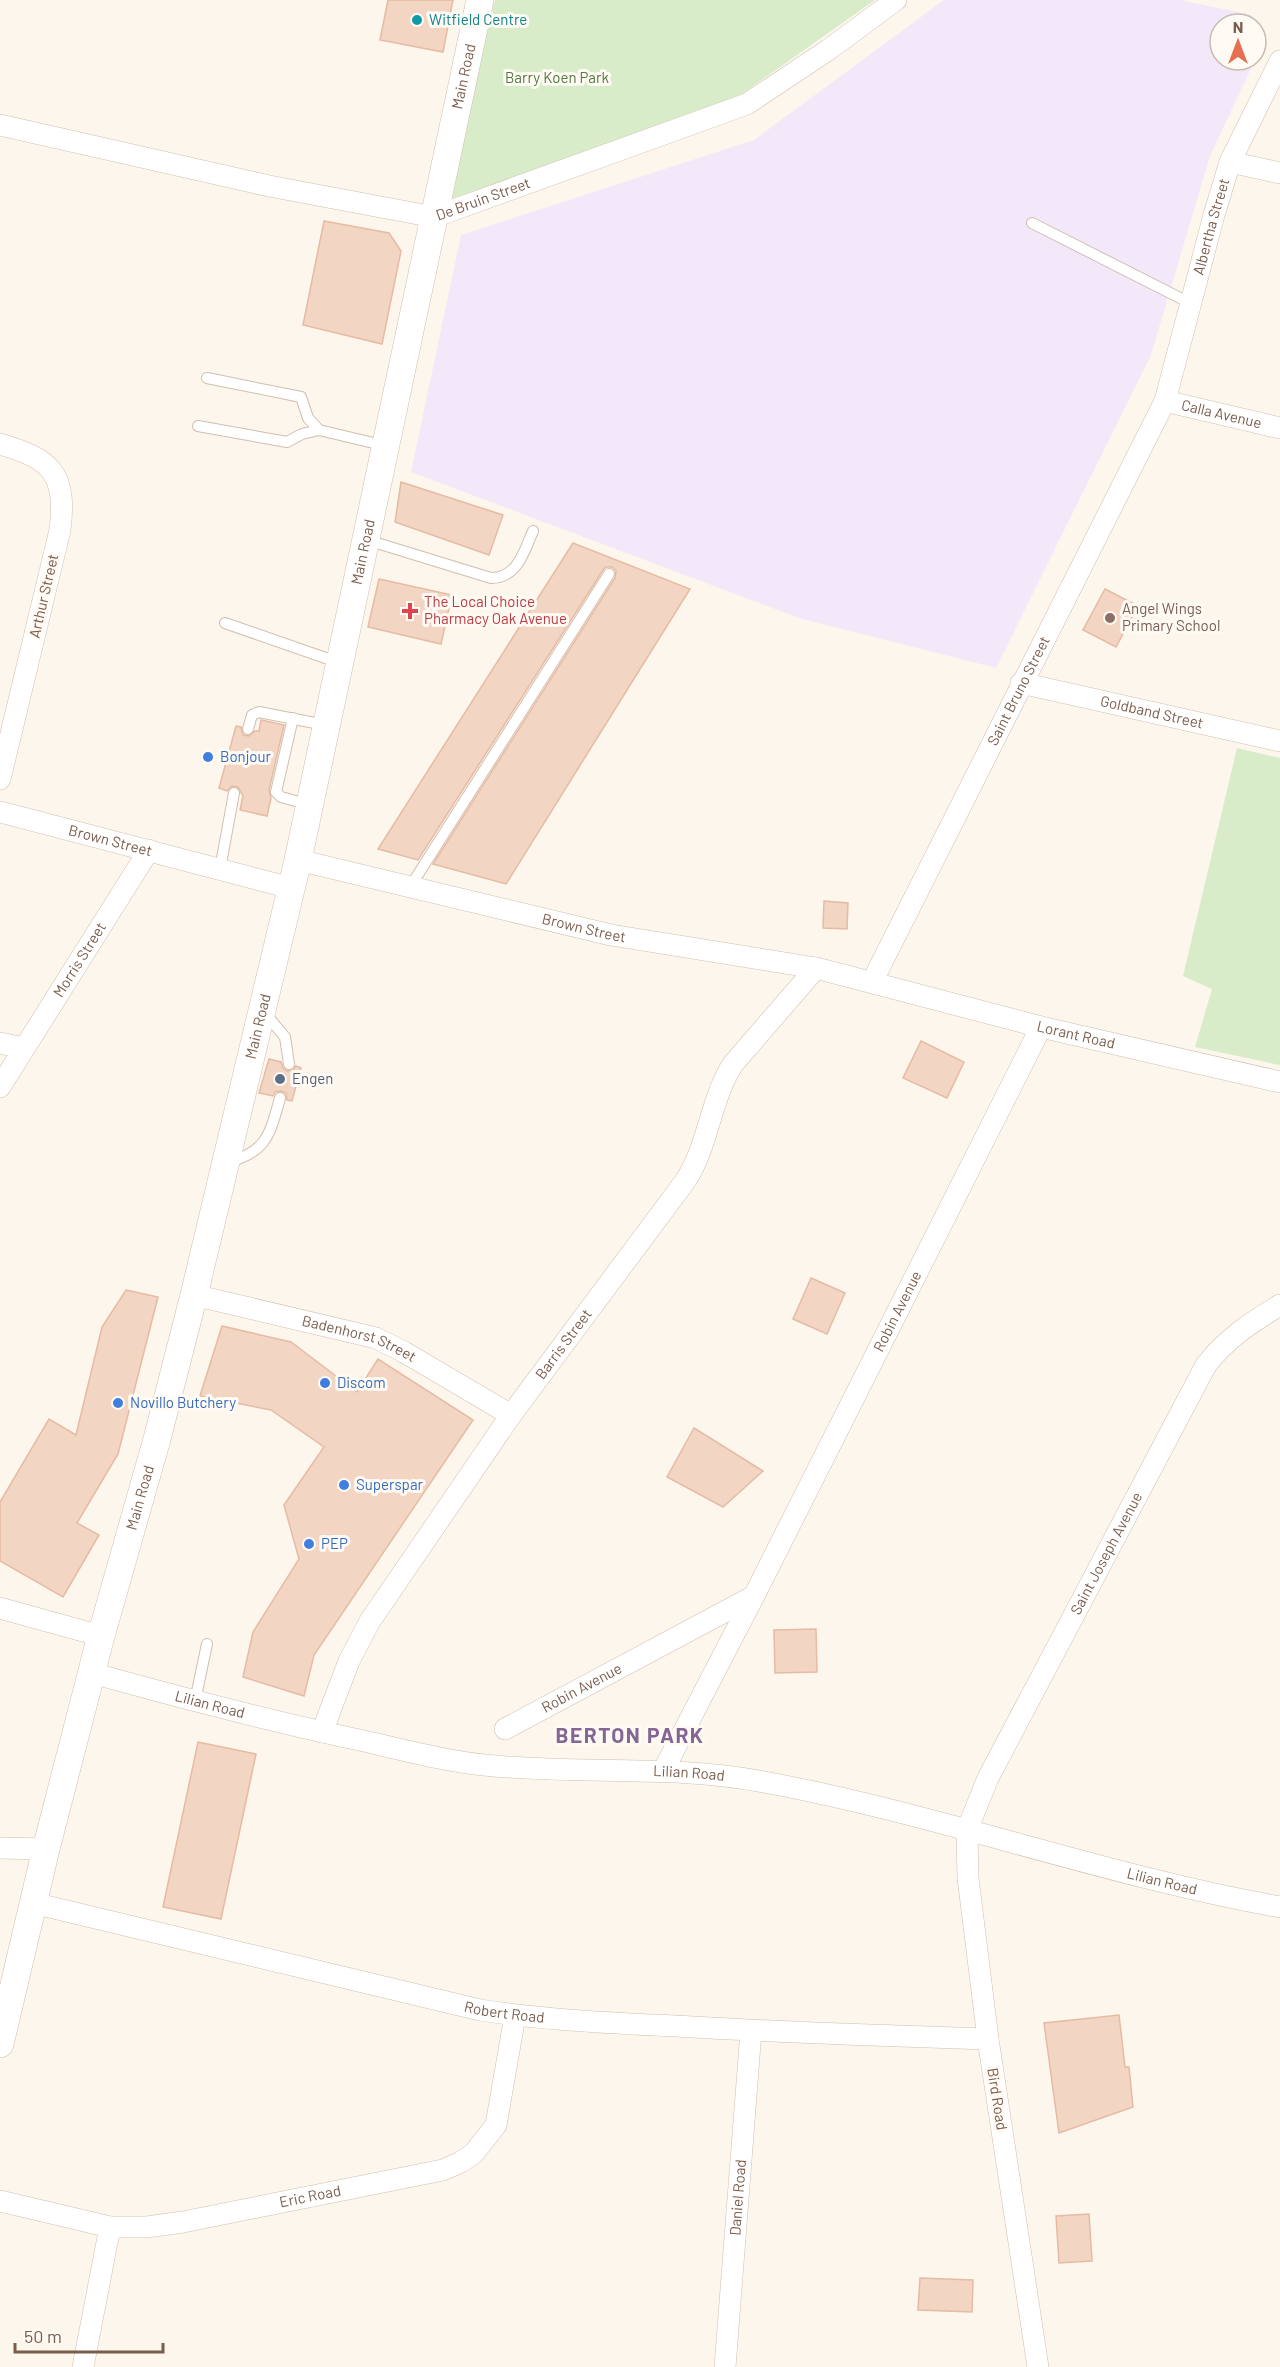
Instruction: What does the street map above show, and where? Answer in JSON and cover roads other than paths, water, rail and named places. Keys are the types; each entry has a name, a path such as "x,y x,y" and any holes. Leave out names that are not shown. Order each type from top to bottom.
{"street":[{"name":"Main Road","path":"0,2044 46,1849 101,1636 157,1439 194,1295 298,860 480,0"},
{"name":"De Bruin Street","path":"0,125 269,186 434,217 747,104 828,50 896,0"},
{"name":"Albertha Street","path":"1165,401 1230,162 1280,61"},
{"path":"1230,162 1280,173"},
{"name":"Calla Avenue","path":"1165,401 1280,428"},
{"name":"Saint Bruno Street","path":"872,982 1165,401"},
{"name":"Arthur Street","path":"0,444 26,452 49,467 60,484 63,509 60,530 0,779"},
{"name":"Goldband Street","path":"1022,683 1280,741"},
{"name":"Brown Street","path":"0,812 291,888"},
{"name":"Morris Street","path":"0,1088 149,850"},
{"name":"Brown Street","path":"298,860 611,935 816,968 872,982"},
{"name":"Barris Street","path":"322,1732 349,1661 370,1621 511,1415 694,1167 724,1077 736,1058 816,968"},
{"name":"Lorant Road","path":"872,982 1041,1027 1280,1082"},
{"name":"Robin Avenue","path":"663,1771 754,1596 1041,1027"},
{"path":"0,1043 23,1048"},
{"name":"Badenhorst Street","path":"194,1295 376,1338 511,1415"},
{"name":"Saint Joseph Avenue","path":"967,1830 988,1778 1206,1365 1220,1346 1245,1326 1280,1305"},
{"name":"Robin Avenue","path":"505,1730 754,1596"},
{"path":"0,1608 101,1636"},
{"name":"Lilian Road","path":"92,1673 322,1732 456,1761 483,1765 663,1771 760,1781 824,1794 1076,1860 1280,1907"},
{"name":"Bird Road","path":"967,1830 968,1878 988,2039 1038,2367"},
{"path":"0,1848 46,1849"},
{"name":"Robert Road","path":"33,1903 480,2010 515,2016 751,2031 988,2039"},
{"name":"Eric Road","path":"0,2201 110,2227 147,2227 183,2222 443,2170 474,2153 496,2125 515,2016"},
{"name":"Daniel Road","path":"725,2367 751,2031"},
{"path":"83,2367 110,2227"}],"lane":[{"path":"1032,223 1190,303"},
{"path":"207,378 301,396 308,418 319,430"},
{"path":"198,426 287,442 302,434 319,430 386,446"},
{"path":"366,540 492,578 500,578 514,570 533,531"},
{"path":"410,887 609,574"},
{"path":"225,622 340,663"},
{"path":"248,729 252,715 256,712 327,726"},
{"path":"293,718 276,792 281,797 310,805"},
{"path":"220,869 234,793"},
{"path":"262,1009 285,1037 289,1064"},
{"path":"225,1163 253,1154 263,1144 272,1127 280,1098"},
{"path":"195,1701 207,1644"}],"place":[{"name":"Witfield Centre","path":"417,20"},
{"name":"The Local Choice Pharmacy Oak Avenue","path":"410,611"},
{"name":"Angel Wings Primary School","path":"1110,618"},
{"name":"Bonjour","path":"208,757"},
{"name":"Engen","path":"280,1079"},
{"name":"Discom","path":"325,1383"},
{"name":"Novillo Butchery","path":"118,1403"},
{"name":"Superspar","path":"344,1485"},
{"name":"PEP","path":"309,1544"}],"district":[{"name":"BERTON PARK","path":"630,1736"}],"park label":[{"name":"Barry Koen Park","path":"557,78"}]}
